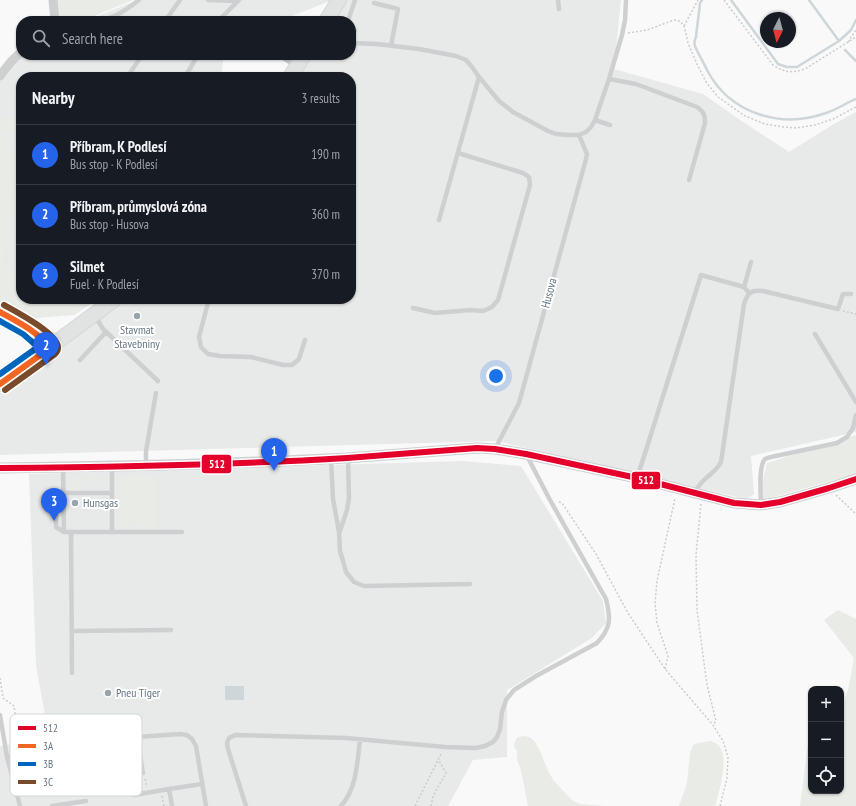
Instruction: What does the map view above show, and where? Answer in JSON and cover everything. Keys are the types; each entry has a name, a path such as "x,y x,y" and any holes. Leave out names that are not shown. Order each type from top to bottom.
{"main road":[{"path":"329,16 339,0"},
{"path":"0,384 109,304"}],"street":[{"path":"53,0 55,16"},
{"path":"0,76 16,57"},
{"path":"0,312 45,340 50,348"},
{"path":"0,468 146,466 348,458 477,448 526,454 637,478 734,503 762,505 780,502 856,479"}],"lane":[{"path":"114,16 124,12 139,0"},
{"path":"169,16 180,0"},
{"path":"208,0 238,1"},
{"path":"350,16 355,0"},
{"path":"558,0 558,9"},
{"path":"356,43 419,49 456,56 466,60 499,101 513,112 556,134 579,135 586,132 595,120 622,34 625,20 626,0"},
{"path":"223,16 238,1"},
{"path":"374,3 398,9 391,46"},
{"path":"131,72 139,60"},
{"path":"188,72 195,60"},
{"path":"287,60 297,66"},
{"path":"439,220 479,77"},
{"path":"609,79 636,84 697,107 703,111 705,123 689,180"},
{"path":"595,120 610,125"},
{"name":"Husova","path":"495,449 519,403 586,158 587,154 579,135"},
{"path":"413,308 434,313 470,310 484,311 492,307 498,300 530,186 529,178 523,173 458,153"},
{"path":"744,287 751,262"},
{"path":"637,478 701,275 744,287 749,293"},
{"path":"698,494 702,482 713,473 721,462 744,304 749,293 756,291 763,292 838,309 843,294 851,294"},
{"path":"209,304 199,337 201,347 208,354 220,356 251,356 283,365 292,365 299,359 305,340"},
{"path":"94,315 103,329 158,381"},
{"path":"80,360 106,332"},
{"path":"814,334 856,402"},
{"path":"146,466 146,451 156,393"},
{"path":"762,505 761,470 765,459 837,443 847,437 853,428 856,415"},
{"path":"246,806 227,743 230,738 235,735 338,738 444,747 476,748 485,746 493,742 497,737 506,700 514,690 536,676 596,643 604,635 609,621 609,611 606,599 550,500 526,454"},
{"path":"331,458 333,499 339,532 340,551 346,572 354,582 364,586 470,584"},
{"path":"339,532 347,510 349,498 348,458"},
{"path":"112,466 112,532"},
{"path":"63,467 64,532"},
{"path":"64,493 112,493"},
{"path":"64,504 56,510 56,527 64,532 182,532"},
{"path":"72,532 72,673"},
{"path":"72,631 171,630"},
{"path":"0,715 10,768"},
{"path":"142,737 180,734 187,735 192,739 196,746 206,806"},
{"path":"341,806 352,790 360,740"},
{"path":"142,767 143,773"},
{"path":"142,794 202,784"},
{"path":"169,789 172,806"},
{"path":"17,796 20,806"},
{"path":"52,806 86,801"}],"path":[{"path":"684,26 698,0"},
{"path":"724,0 773,65 781,70 790,72 805,70 856,37"},
{"path":"622,34 646,30 674,20 680,21 684,26 688,43 696,64 706,82 718,97 745,116 765,124 784,128 815,125 833,119 856,108"},
{"path":"846,44 856,30"},
{"path":"838,309 856,314"},
{"path":"828,488 856,514"},
{"path":"665,669 668,656 657,623 655,603 657,581 678,489"},
{"path":"698,494 696,556 697,610 707,685 716,721 713,725"},
{"path":"550,500 562,503 596,554 628,613 665,669 713,725 723,741 728,757 727,778 720,806"},
{"path":"0,678 3,698 14,706 15,714"},
{"path":"415,806 444,747"},
{"path":"431,806 433,796 446,773 438,759"},
{"path":"146,780 147,787"},
{"path":"162,795 164,806"}],"shaded area":[{"path":"54,0 133,0 94,16 55,16"},
{"path":"137,0 333,0 292,16 98,16"},
{"path":"342,0 621,0 614,69 703,94 789,152 856,112 856,432 751,456 754,494 746,499 496,441 0,455 0,393 24,380 48,362 55,350 116,304 356,304 356,72 293,72 302,60 356,60 356,16 331,16"},
{"path":"18,60 223,60 222,72 16,72 16,296 0,283 0,80"},
{"path":"16,117 16,129 8,134 13,189 7,242 3,260 16,276 16,304 90,304 74,315 25,319 0,307 0,122"},
{"path":"856,435 856,474 763,500 762,484 767,463"},
{"path":"462,461 521,466 603,601 606,623 592,638 507,690 507,757 473,760 448,806 0,806 0,746 10,744 10,796 142,796 142,714 45,714 36,665 29,474"},
{"path":"135,474 154,475 154,528 141,529 141,522 129,522 129,528 120,527 120,490 116,490 116,484 119,479 123,476"},
{"path":"79,477 101,477 104,479 107,483 108,487 106,488 105,481 78,482 78,489 76,492 72,491 70,487 71,483"},
{"path":"838,610 856,619 856,806 800,806 808,743 808,794 844,794 844,702 849,686 854,658 824,620"},
{"path":"225,686 244,686 244,700 225,700"},
{"path":"518,737 530,737 535,742 554,781 572,800 579,804 607,806 528,806 521,770 517,760 517,751 514,747 515,741"},
{"path":"711,741 717,744 721,749 724,764 715,806 679,806 687,783 690,753 693,745"}],"waterway":[{"path":"702,0 700,3 695,45 707,70 717,85 729,98 758,114 775,118 792,119 809,118 826,113 856,99"},
{"path":"731,0 778,64 787,67 797,67 839,41 851,30 856,20"},
{"path":"809,0 839,41"},
{"path":"845,50 856,61"}],"transit line":[{"name":"3C","path":"4,305 36,324 52,336 58,348 55,354 5,390"},
{"name":"3A","path":"0,312 33,332 50,348 0,384"},
{"name":"3B","path":"0,321 23,334 38,347 0,374"},
{"name":"512","path":"0,468 217,464 347,458 477,448 526,454 637,478 734,503 761,505 780,502 856,479"}],"place":[{"name":"Stavmat Stavebniny","path":"137,316"},
{"name":"Příbram, průmyslová zóna","path":"46,365"},
{"name":"Příbram, K Podlesí","path":"274,471"},
{"name":"Hunsgas","path":"75,503"},
{"name":"Silmet","path":"54,521"},
{"name":"Pneu Tiger","path":"108,693"}]}
